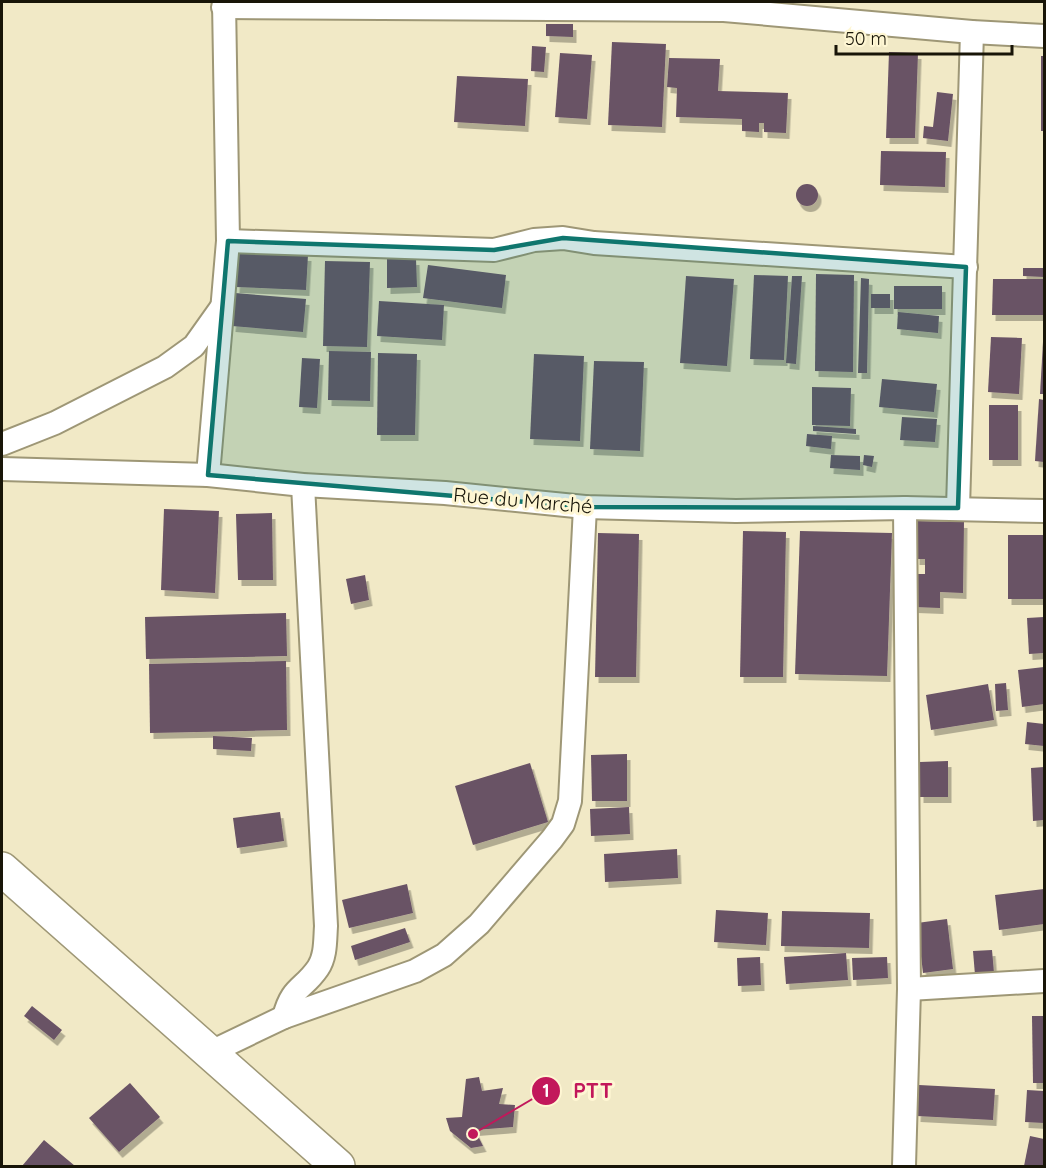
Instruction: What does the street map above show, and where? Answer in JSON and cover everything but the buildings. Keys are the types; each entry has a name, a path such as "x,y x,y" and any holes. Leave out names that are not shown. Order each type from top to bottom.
{"main road":[{"path":"2,869 338,1167"}],"street":[{"path":"208,475 228,241 224,4 724,6 972,32 1044,36"},
{"path":"958,508 972,32"},
{"path":"228,241 494,250 534,240 563,238 594,243 966,267"},
{"path":"2,444 54,423 165,367 194,346 222,307"},
{"name":"Rue du Marché","path":"2,469 208,475 303,485 445,493 585,507 735,510 958,508 1044,511"},
{"path":"284,1017 289,999 318,968 324,956 326,926 303,485"},
{"path":"207,1053 284,1017 415,971 444,956 479,924 563,824 570,801 585,507"},
{"path":"904,1167 909,989 905,508"},
{"path":"909,989 1044,981"}],"highlighted area":[{"path":"563,238 966,267 958,508 585,507 208,475 228,241 494,250"}],"place":[{"name":"PTT","path":"473,1134"}]}
